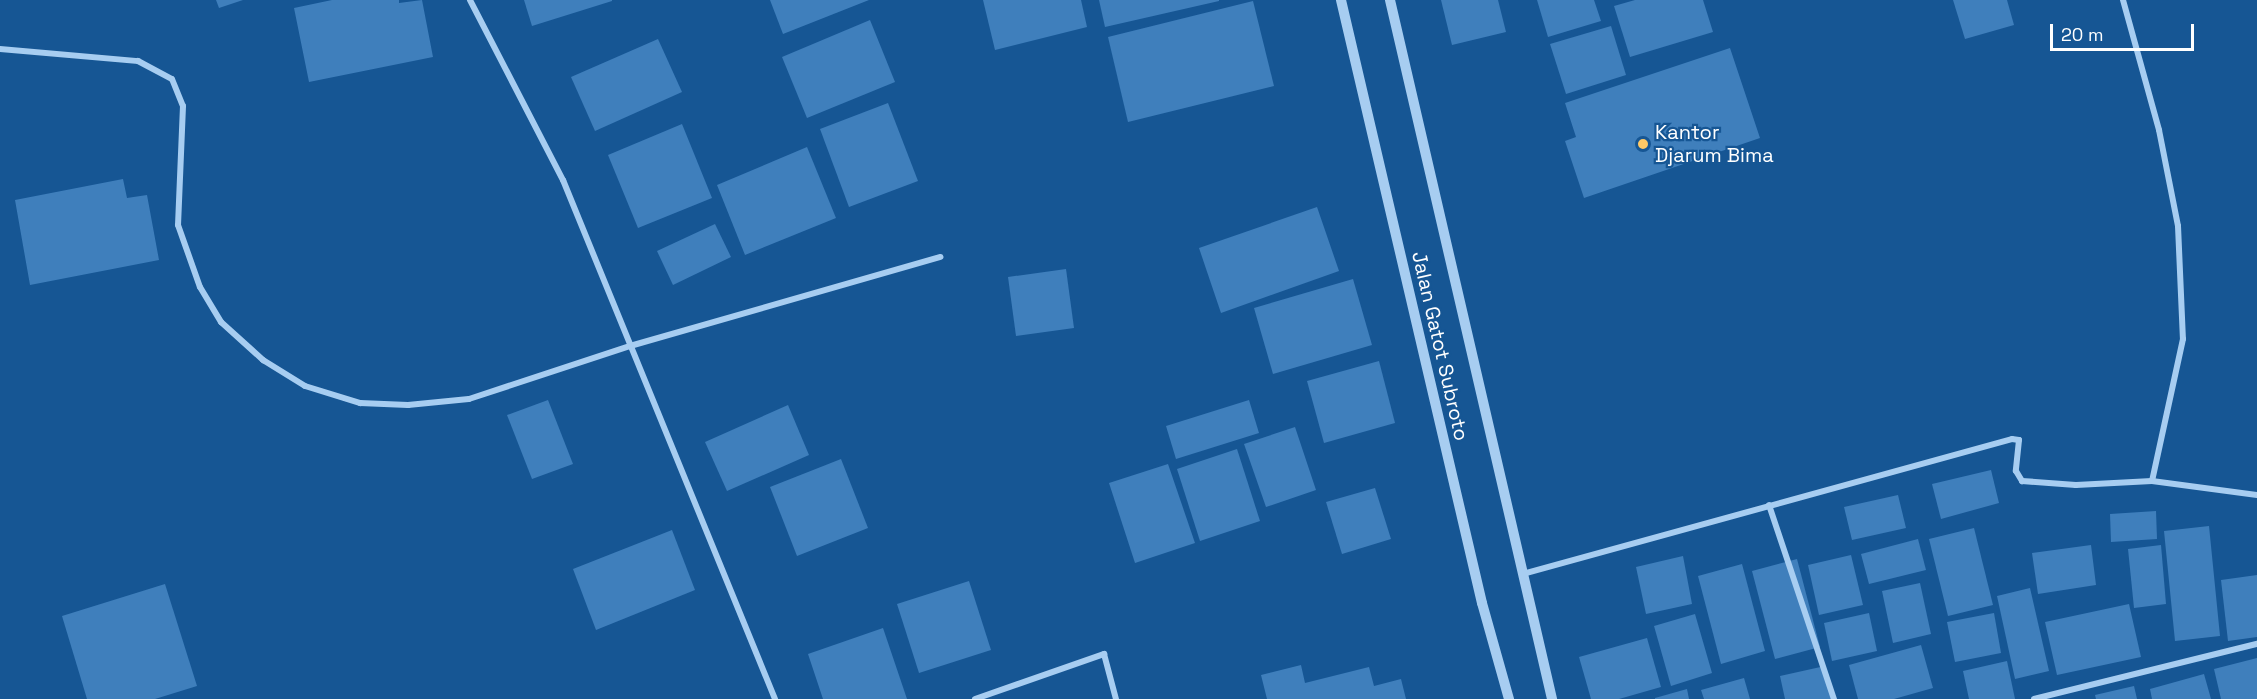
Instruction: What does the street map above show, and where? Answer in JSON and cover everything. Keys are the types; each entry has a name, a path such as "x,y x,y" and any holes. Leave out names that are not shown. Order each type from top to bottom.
{"street":[{"path":"470,0 563,180 775,699"},
{"name":"Jalan Gatot Subroto","path":"1341,0 1482,603 1509,699"},
{"name":"Jalan Gatot Subroto","path":"1390,0 1552,699"},
{"path":"2122,0 2159,130 2178,226 2183,339 2152,481"},
{"path":"0,49 138,62 172,79 183,106 178,225 200,287 220,322 263,360 305,386 360,403 408,405 469,399 630,346 940,257"},
{"path":"1522,574 2012,439 2019,440 2016,471 2022,481 2076,485 2152,481 2257,495"},
{"path":"1769,505 1834,699"},
{"path":"2034,699 2257,644"},
{"path":"975,699 1104,654 1116,699"}],"building":[{"path":"216,0 243,0 219,8"},
{"path":"332,0 399,0 399,3 422,0 433,57 309,82 294,8"},
{"path":"524,0 612,0 612,1 532,26"},
{"path":"770,0 869,0 783,34"},
{"path":"983,0 1081,0 1087,27 995,50"},
{"path":"1099,0 1219,0 1219,1 1105,27"},
{"path":"1441,0 1498,0 1506,32 1452,45"},
{"path":"1537,0 1594,0 1601,21 1548,37"},
{"path":"1635,0 1703,0 1713,32 1630,57 1614,6"},
{"path":"1953,0 2007,0 2014,25 1965,39"},
{"path":"1253,1 1274,86 1128,122 1108,37"},
{"path":"870,20 895,82 807,118 782,57"},
{"path":"1611,26 1626,75 1566,94 1550,44"},
{"path":"658,39 682,92 595,131 571,77"},
{"path":"1730,48 1760,138 1584,198 1565,141 1576,137 1565,103"},
{"path":"888,103 918,181 849,207 820,129"},
{"path":"682,124 712,198 638,228 608,155"},
{"path":"807,147 836,218 745,255 717,185"},
{"path":"123,179 127,198 147,195 159,260 30,285 15,200"},
{"path":"1317,207 1339,271 1221,313 1199,248"},
{"path":"715,224 731,257 673,285 657,251"},
{"path":"1066,269 1074,328 1016,336 1008,277"},
{"path":"1353,279 1372,345 1273,374 1254,308"},
{"path":"1379,361 1395,423 1324,443 1307,381"},
{"path":"548,400 573,464 532,479 507,415"},
{"path":"1249,400 1259,433 1176,459 1166,426"},
{"path":"788,405 809,455 727,491 705,442"},
{"path":"1295,427 1316,490 1266,507 1244,444"},
{"path":"1237,449 1260,521 1200,541 1177,469"},
{"path":"841,459 868,528 797,556 770,487"},
{"path":"1168,464 1195,543 1135,563 1109,483"},
{"path":"1991,470 1999,503 1941,519 1932,484"},
{"path":"1375,488 1391,539 1342,554 1326,502"},
{"path":"1898,495 1906,528 1852,540 1844,507"},
{"path":"2156,511 2157,539 2111,542 2110,514"},
{"path":"2209,526 2220,636 2175,641 2164,531"},
{"path":"1974,528 1993,605 1948,616 1929,539"},
{"path":"672,530 695,590 596,630 573,569"},
{"path":"1918,539 1926,570 1869,584 1861,554"},
{"path":"2091,545 2096,585 2038,594 2032,553"},
{"path":"2161,545 2166,604 2134,608 2128,549"},
{"path":"1851,555 1863,605 1819,615 1808,565"},
{"path":"1683,556 1692,604 1646,614 1636,567"},
{"path":"1797,559 1820,647 1775,659 1752,571"},
{"path":"1742,564 1765,651 1721,664 1698,576"},
{"path":"2257,575 2257,637 2228,641 2221,580"},
{"path":"969,581 991,650 919,673 897,604"},
{"path":"1920,583 1931,634 1893,643 1882,591"},
{"path":"165,584 197,686 155,699 87,699 62,616"},
{"path":"2030,588 2049,671 2015,679 1997,596"},
{"path":"2129,604 2141,657 2057,675 2045,622"},
{"path":"1869,613 1877,651 1832,661 1824,623"},
{"path":"1994,613 2001,653 1955,662 1947,622"},
{"path":"1695,614 1712,673 1671,686 1654,626"},
{"path":"883,628 907,699 823,699 808,654"},
{"path":"1647,638 1661,687 1619,699 1591,699 1579,657"},
{"path":"1921,645 1933,688 1894,699 1858,699 1849,665"},
{"path":"2257,658 2257,699 2221,699 2214,669"},
{"path":"2007,661 2015,699 1969,699 1963,671"},
{"path":"1301,665 1305,683 1369,667 1374,686 1401,679 1406,699 1267,699 1261,675"},
{"path":"1825,666 1832,699 1785,699 1780,676"},
{"path":"2204,674 2211,699 2152,699 2150,689"},
{"path":"1744,678 1750,699 1704,699 1701,690"},
{"path":"2134,686 2137,699 2096,699 2095,695"},
{"path":"1687,689 1689,699 1655,699 1655,698"}],"place":[{"name":"Kantor Djarum Bima","path":"1643,144"}]}
